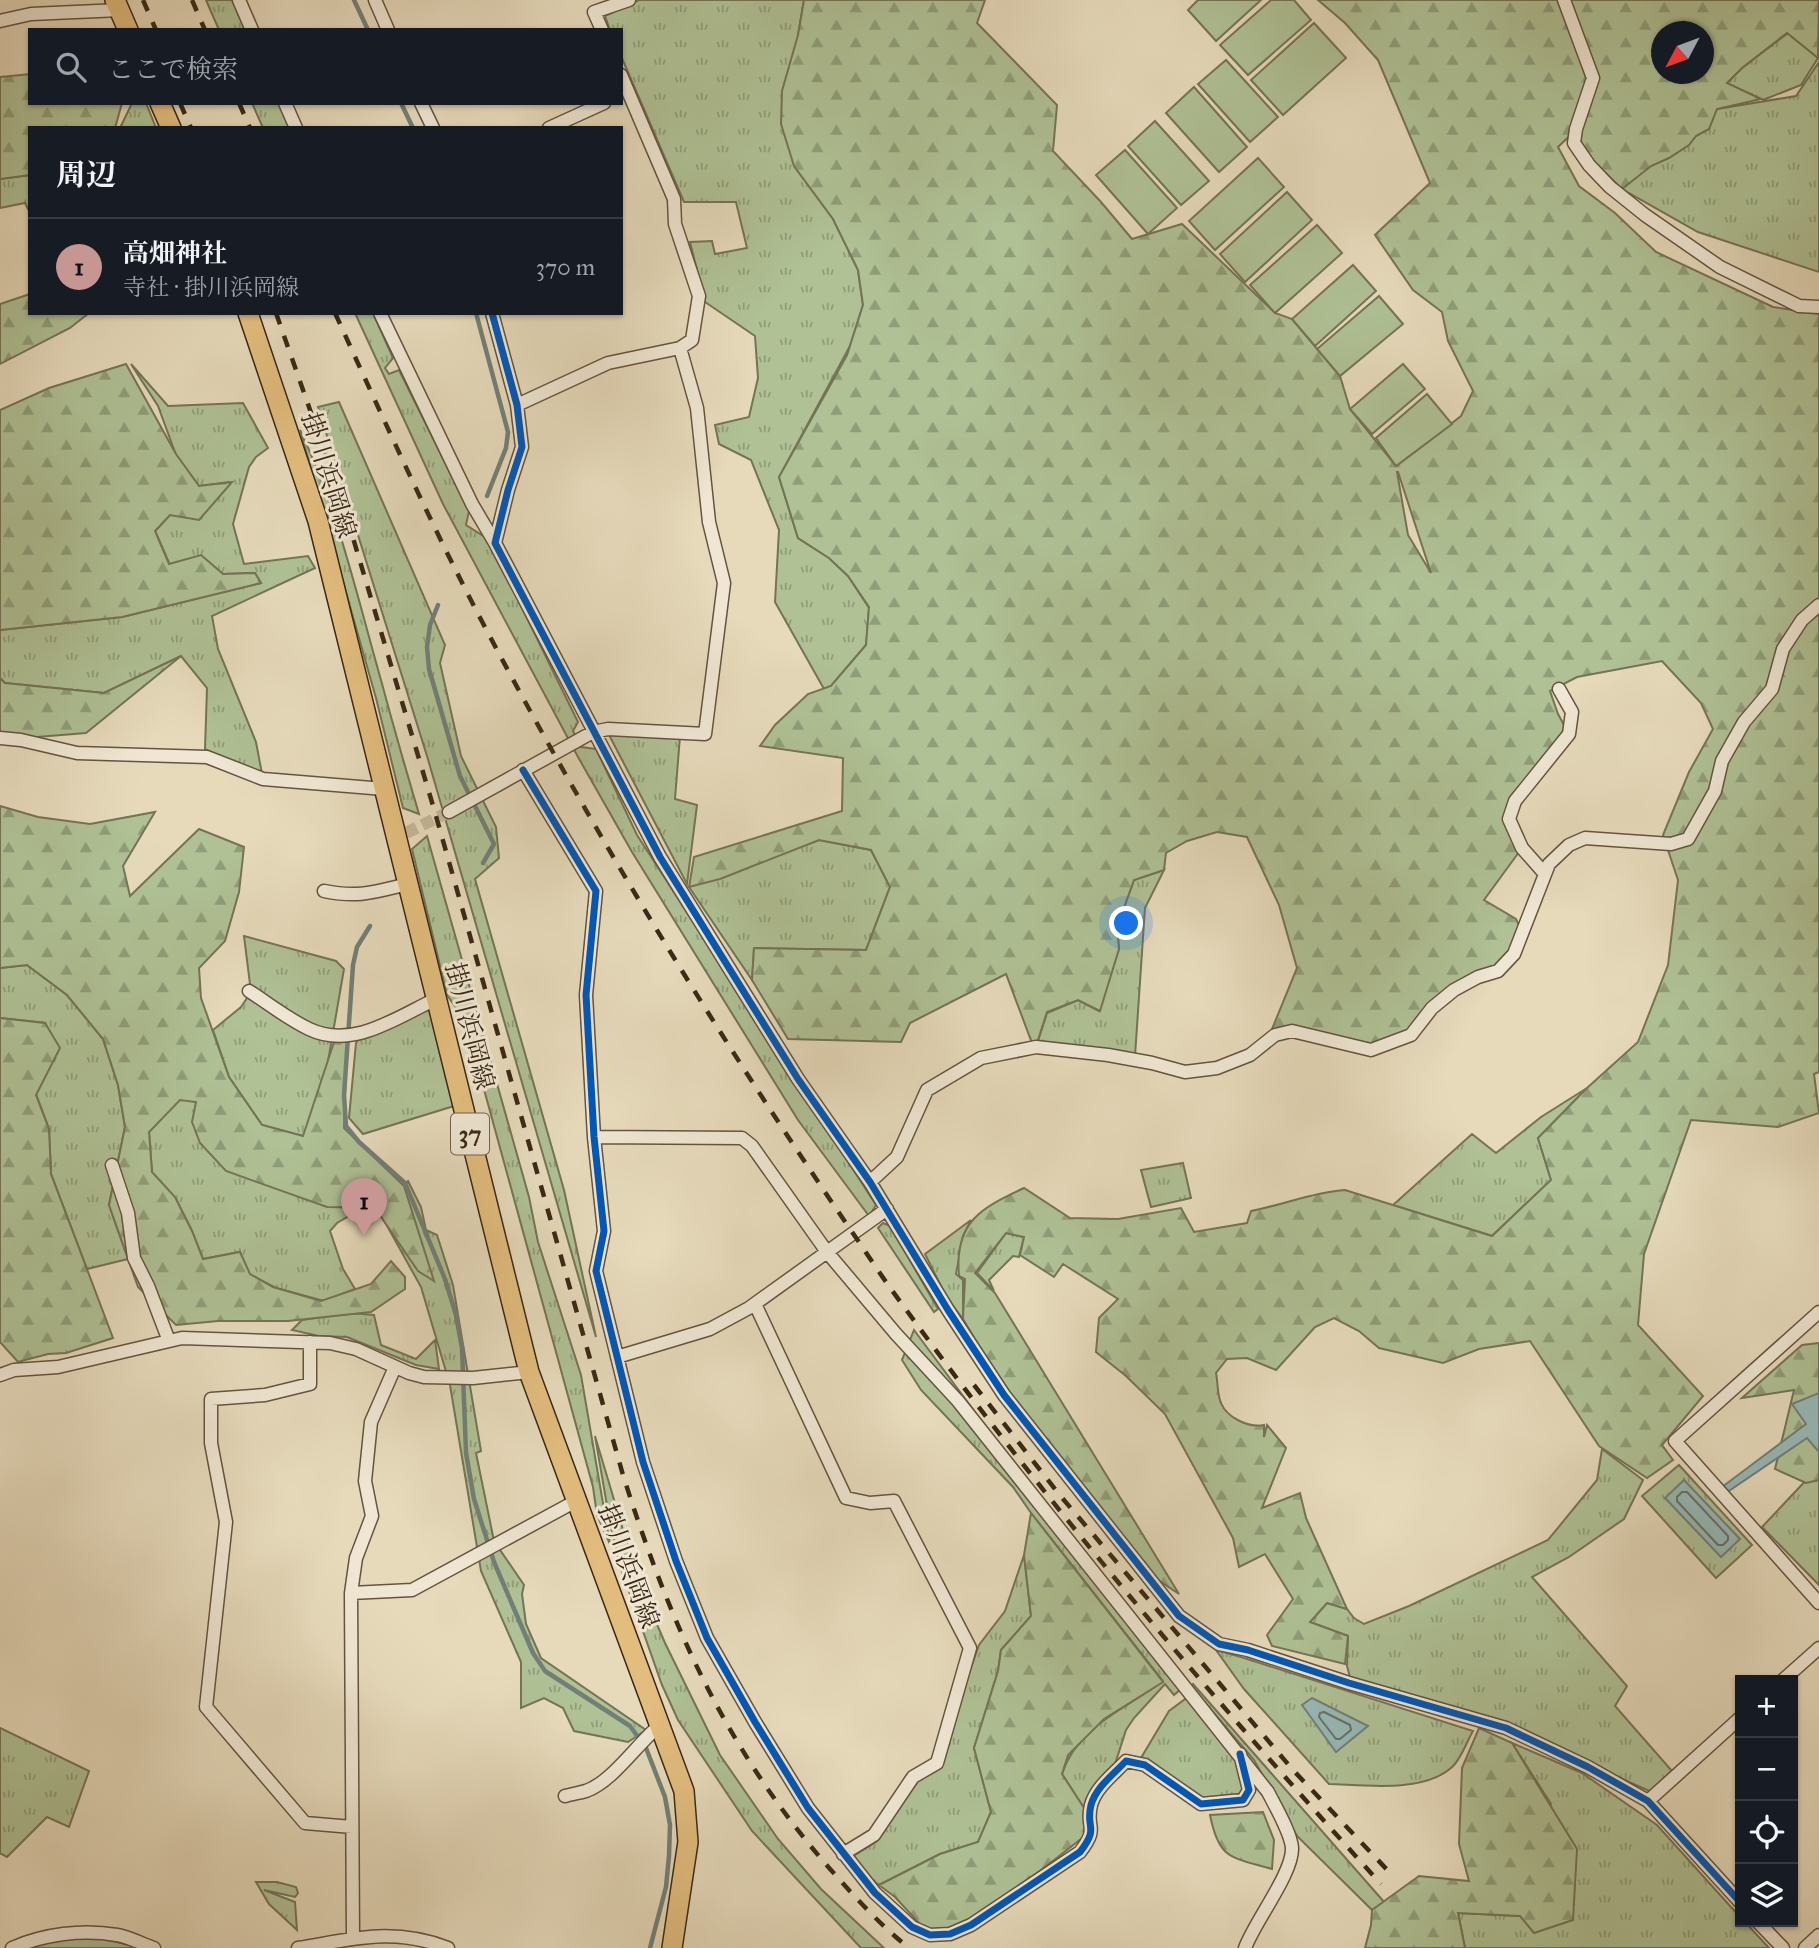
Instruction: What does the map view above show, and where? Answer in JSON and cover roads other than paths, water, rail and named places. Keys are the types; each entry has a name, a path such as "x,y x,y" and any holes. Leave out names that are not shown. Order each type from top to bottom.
{"main road":[{"path":"118,5 127,28"},
{"path":"161,105 170,126"},
{"name":"掛川浜岡線","path":"249,315 318,521 384,789 401,835 408,884 529,1372 655,1729 684,1791 688,1842 672,1948"}],"street":[{"path":"239,0 251,28"},
{"path":"374,0 387,28"},
{"path":"601,28 594,12 629,0"},
{"path":"1564,0 1593,78 1574,143 1589,165 1645,215 1720,267 1799,306 1819,307"},
{"path":"0,21 58,6 118,5"},
{"path":"517,405 608,362 680,348 692,340 699,296 675,224 674,199 625,94"},
{"path":"286,105 295,126"},
{"path":"422,105 432,126"},
{"path":"553,126 600,105"},
{"path":"381,315 472,504 660,857 798,1079 870,1182 947,1310 1004,1395 1179,1616 1219,1644 1248,1650 1349,1683 1506,1728 1588,1767 1648,1801 1735,1897"},
{"path":"493,315 517,405 522,447 495,543"},
{"path":"449,811 593,732 608,729 705,734 724,583 709,522 697,408 680,348"},
{"path":"870,1182 897,1157 927,1090 981,1058 1036,1047 1119,1057 1185,1072 1217,1068 1250,1055 1275,1035 1293,1031 1371,1050 1411,1035 1432,1008 1454,990 1478,977 1498,971 1514,954 1549,864 1569,845 1585,838 1671,844 1688,839 1714,791 1722,761 1744,722 1772,689 1783,649 1802,620 1819,605"},
{"path":"1545,874 1522,848 1509,819 1514,801 1569,734 1572,712 1559,689"},
{"path":"0,738 77,753 207,757 264,779 384,789"},
{"path":"523,770 596,891 586,995 594,1137 604,1231 596,1271 643,1462 676,1561 707,1639 808,1808 874,1893 912,1927 930,1935 950,1934 971,1925 1080,1852 1092,1836 1091,1806 1099,1790 1126,1761 1145,1765 1201,1804 1243,1800 1249,1790 1240,1754"},
{"path":"324,891 348,896 366,895 408,884"},
{"path":"249,991 309,1029 329,1036 348,1035 436,999"},
{"path":"594,1137 742,1138 752,1146 827,1252 896,1334 958,1401 1268,1792 1292,1848 1286,1875 1263,1911 1245,1948"},
{"path":"112,1165 128,1213 134,1258 169,1341"},
{"path":"617,1357 710,1329 755,1304 887,1209"},
{"path":"755,1304 846,1498 870,1503 894,1502 970,1648 937,1763 913,1777 874,1835 843,1854"},
{"path":"1819,1312 1675,1441 1819,1603"},
{"path":"0,1374 14,1370 58,1367 182,1338 330,1343 356,1349 424,1377 472,1378 529,1372"},
{"path":"310,1342 310,1384 265,1395 211,1399 211,1443 226,1522 206,1707 305,1823 352,1827"},
{"path":"353,1939 351,1593 356,1558 372,1516 365,1481 371,1422 395,1367"},
{"path":"351,1593 412,1590 576,1501"},
{"path":"1789,1675 1819,1648"},
{"path":"1648,1801 1735,1723"},
{"path":"565,1796 588,1790 611,1776 636,1746 655,1729"},
{"path":"1763,1927 1783,1948"},
{"path":"12,1948 30,1940 81,1932 119,1935 154,1948"},
{"path":"298,1948 388,1934 426,1940 448,1948"},
{"path":"1805,1948 1819,1935"}],"water":[{"path":"1819,1393 1819,1452 1807,1438 1723,1495 1718,1490 1806,1424 1792,1404"},
{"path":"1684,1480 1740,1539 1721,1557 1665,1498"},
{"path":"1312,1698 1368,1726 1336,1752 1302,1705"}],"waterway":[{"path":"354,0 367,28"},
{"path":"402,105 412,126"},
{"path":"477,315 508,432 506,448 487,496"},
{"path":"438,605 430,625 427,647 429,669 460,776 494,844 483,863"},
{"path":"370,926 357,947 353,965 344,1095 346,1126 359,1142 405,1183 445,1279 462,1348 466,1453 474,1499 494,1562 533,1653 545,1671 630,1726 646,1748 665,1797 670,1825 666,1887 650,1948"}],"tunnel":[{"path":"406,833 449,812"}],"railway":[{"path":"143,0 155,28"},
{"path":"192,0 204,28"},
{"path":"181,105 190,126"},
{"path":"240,105 249,126"},
{"path":"277,315 342,501 434,809 623,1475 661,1583 705,1683 760,1778 830,1869 858,1900 909,1948"},
{"path":"336,315 447,552 528,708 659,934 799,1154 895,1295 1015,1454 1194,1673 1381,1884"},
{"path":"974,1385 1058,1493 1293,1770 1392,1875"}],"place":[{"name":"高畑神社","path":"364,1236"}]}
